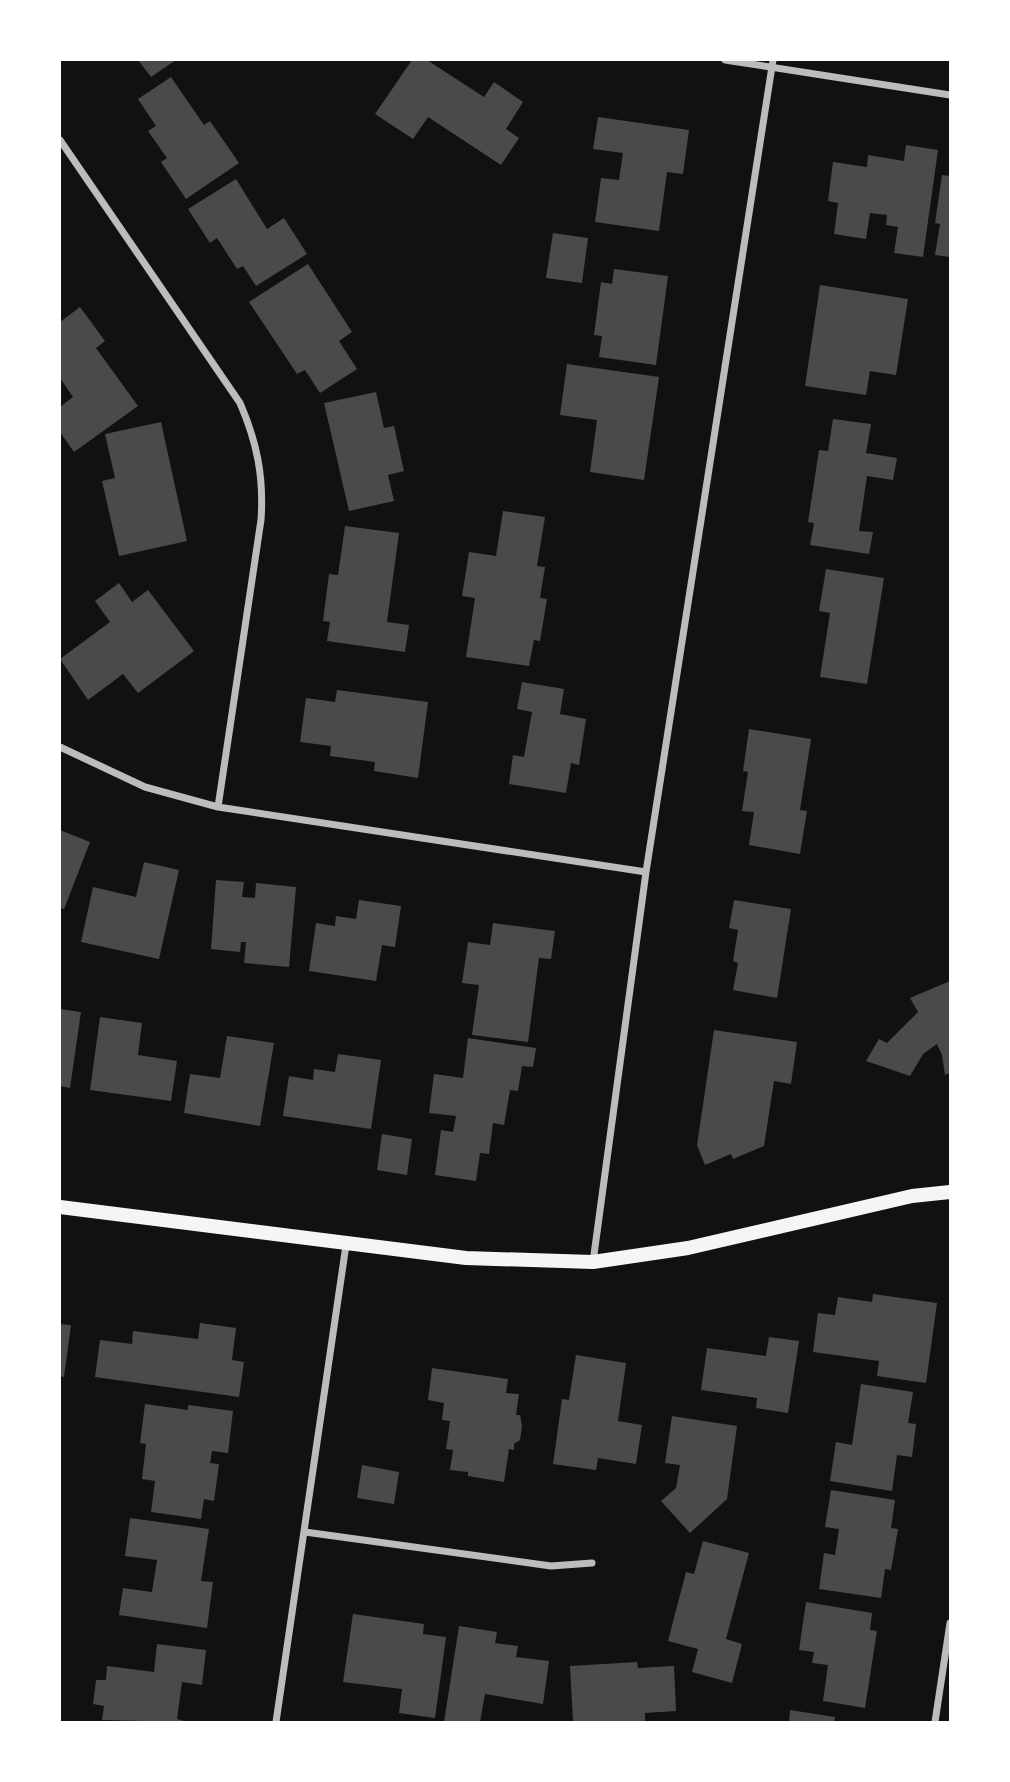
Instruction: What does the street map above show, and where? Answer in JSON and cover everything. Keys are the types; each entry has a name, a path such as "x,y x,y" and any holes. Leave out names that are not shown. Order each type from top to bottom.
{"main road":[{"path":"60,1207 466,1258 593,1262 688,1248 912,1196 950,1192"}],"street":[{"path":"725,60 772,63 950,95"},
{"path":"593,1262 646,872 772,63"},
{"path":"60,140 240,402 258,450 262,473 261,520 218,807"},
{"path":"60,747 145,787 218,807 646,872"},
{"path":"276,1723 346,1245"},
{"path":"305,1532 551,1566 592,1563"},
{"path":"935,1723 950,1623"}],"building":[{"path":"138,60 176,60 151,77"},
{"path":"412,60 427,60 484,97 494,82 523,102 506,129 519,138 501,165 428,117 413,139 375,114"},
{"path":"171,77 204,125 210,121 239,163 186,199 161,162 167,158 148,131 156,126 138,99"},
{"path":"598,117 689,130 683,174 667,172 659,231 595,222 601,178 619,180 623,153 593,149"},
{"path":"906,145 938,150 923,257 894,253 898,227 886,225 887,215 870,213 866,239 834,234 838,203 828,201 833,162 867,167 868,155 904,161"},
{"path":"942,175 950,176 950,257 935,255 940,224 935,223"},
{"path":"236,179 267,229 284,218 307,254 256,286 243,266 237,269 217,238 210,243 188,209"},
{"path":"553,233 588,238 582,283 546,278"},
{"path":"308,264 352,332 339,341 357,369 320,393 305,370 297,374 249,302"},
{"path":"614,269 668,276 656,365 599,357 602,336 594,335 601,282 612,284"},
{"path":"820,285 908,299 896,375 870,371 866,395 805,386"},
{"path":"80,307 105,341 96,348 138,406 74,452 60,432 60,407 73,397 60,378 60,322"},
{"path":"567,364 659,377 644,480 590,472 597,420 560,415"},
{"path":"376,392 384,428 394,426 404,471 388,475 394,501 349,511 324,403"},
{"path":"833,419 871,424 866,453 897,458 893,480 867,476 859,531 873,532 869,554 810,545 814,523 808,522 819,450 828,451"},
{"path":"161,422 187,541 119,556 102,481 115,478 105,434"},
{"path":"503,511 545,517 537,566 545,567 540,598 547,599 540,641 534,640 529,666 466,657 475,598 462,596 469,552 496,556"},
{"path":"345,526 399,533 387,622 409,625 405,652 327,641 330,622 323,621 329,574 338,575"},
{"path":"826,569 884,578 867,684 820,677 830,613 819,611"},
{"path":"119,583 132,602 148,590 194,651 138,693 123,674 88,700 60,659 110,622 95,601"},
{"path":"522,682 564,689 560,714 586,719 579,765 571,763 566,793 509,784 513,755 524,757 532,712 517,709"},
{"path":"337,690 428,702 418,778 374,771 375,762 330,756 331,746 300,742 306,698 335,702"},
{"path":"749,729 811,739 800,810 807,811 800,854 749,845 754,812 742,811 748,772 743,771"},
{"path":"60,830 90,842 64,909 60,908"},
{"path":"144,862 179,870 159,959 81,942 93,887 136,897"},
{"path":"216,880 244,882 242,897 255,898 256,883 296,887 289,967 244,963 246,942 241,942 240,952 211,949"},
{"path":"359,900 401,906 395,947 382,945 376,981 309,971 316,923 335,926 336,916 356,919"},
{"path":"734,900 791,909 777,998 733,990 738,963 733,961 738,930 729,928"},
{"path":"493,923 555,931 551,959 539,958 528,1042 472,1035 479,985 462,983 468,942 490,945"},
{"path":"950,981 950,1073 945,1075 937,1044 923,1054 910,1076 866,1061 879,1039 887,1043 918,1012 910,998"},
{"path":"60,1009 81,1012 70,1088 60,1086"},
{"path":"100,1017 142,1023 138,1055 177,1061 171,1101 90,1090"},
{"path":"714,1030 797,1042 791,1084 774,1081 764,1146 733,1159 731,1154 705,1165 697,1145"},
{"path":"227,1036 274,1043 260,1126 184,1113 190,1074 220,1078"},
{"path":"468,1038 536,1048 533,1067 522,1066 518,1091 510,1090 504,1125 493,1123 489,1154 480,1153 476,1181 435,1175 441,1130 453,1132 456,1116 429,1113 434,1074 463,1078"},
{"path":"338,1054 381,1060 371,1129 283,1116 289,1076 313,1080 314,1069 335,1072"},
{"path":"382,1134 412,1139 407,1175 377,1170"},
{"path":"873,1294 937,1303 926,1383 877,1376 879,1361 813,1352 818,1313 835,1315 838,1297 872,1302"},
{"path":"200,1323 236,1328 232,1360 244,1362 239,1397 95,1377 100,1340 132,1344 133,1331 198,1339"},
{"path":"60,1324 71,1325 64,1377 60,1376"},
{"path":"769,1337 799,1341 788,1413 756,1408 757,1398 701,1390 707,1348 766,1356"},
{"path":"576,1355 626,1363 618,1421 642,1425 636,1464 598,1458 596,1470 553,1464 562,1399 569,1400"},
{"path":"432,1368 508,1379 506,1393 519,1394 516,1415 520,1415 522,1426 520,1440 514,1444 514,1450 509,1449 504,1482 450,1470 453,1450 446,1449 450,1421 442,1420 444,1403 428,1400"},
{"path":"861,1384 913,1392 908,1423 916,1424 912,1457 897,1455 892,1491 830,1481 836,1442 852,1445"},
{"path":"145,1404 188,1410 188,1405 233,1411 228,1453 212,1451 210,1463 219,1464 214,1501 204,1499 201,1519 151,1512 155,1481 142,1479 146,1444 140,1443"},
{"path":"672,1416 737,1426 727,1499 690,1533 661,1501 676,1488 680,1465 665,1463"},
{"path":"362,1465 399,1472 394,1504 357,1498"},
{"path":"831,1490 895,1500 891,1528 898,1529 891,1570 885,1569 881,1598 819,1589 824,1553 835,1555 839,1529 825,1527"},
{"path":"130,1518 209,1529 201,1581 213,1582 207,1628 119,1615 123,1588 152,1592 157,1560 125,1556"},
{"path":"703,1541 749,1553 726,1639 742,1644 732,1683 692,1672 698,1649 668,1641 686,1572 694,1574"},
{"path":"806,1602 872,1613 870,1630 877,1631 865,1708 823,1701 828,1665 812,1663 814,1652 799,1650"},
{"path":"353,1614 424,1624 423,1634 446,1637 435,1718 399,1713 402,1689 343,1682"},
{"path":"459,1626 497,1632 495,1643 518,1646 516,1657 549,1661 543,1704 485,1694 480,1722 444,1722"},
{"path":"157,1644 206,1650 202,1685 182,1682 177,1719 188,1722 102,1720 104,1706 93,1704 96,1680 106,1680 107,1666 154,1672"},
{"path":"637,1662 638,1668 674,1666 676,1711 645,1713 645,1721 573,1722 570,1666"},
{"path":"790,1710 835,1717 834,1722 789,1722"}]}
